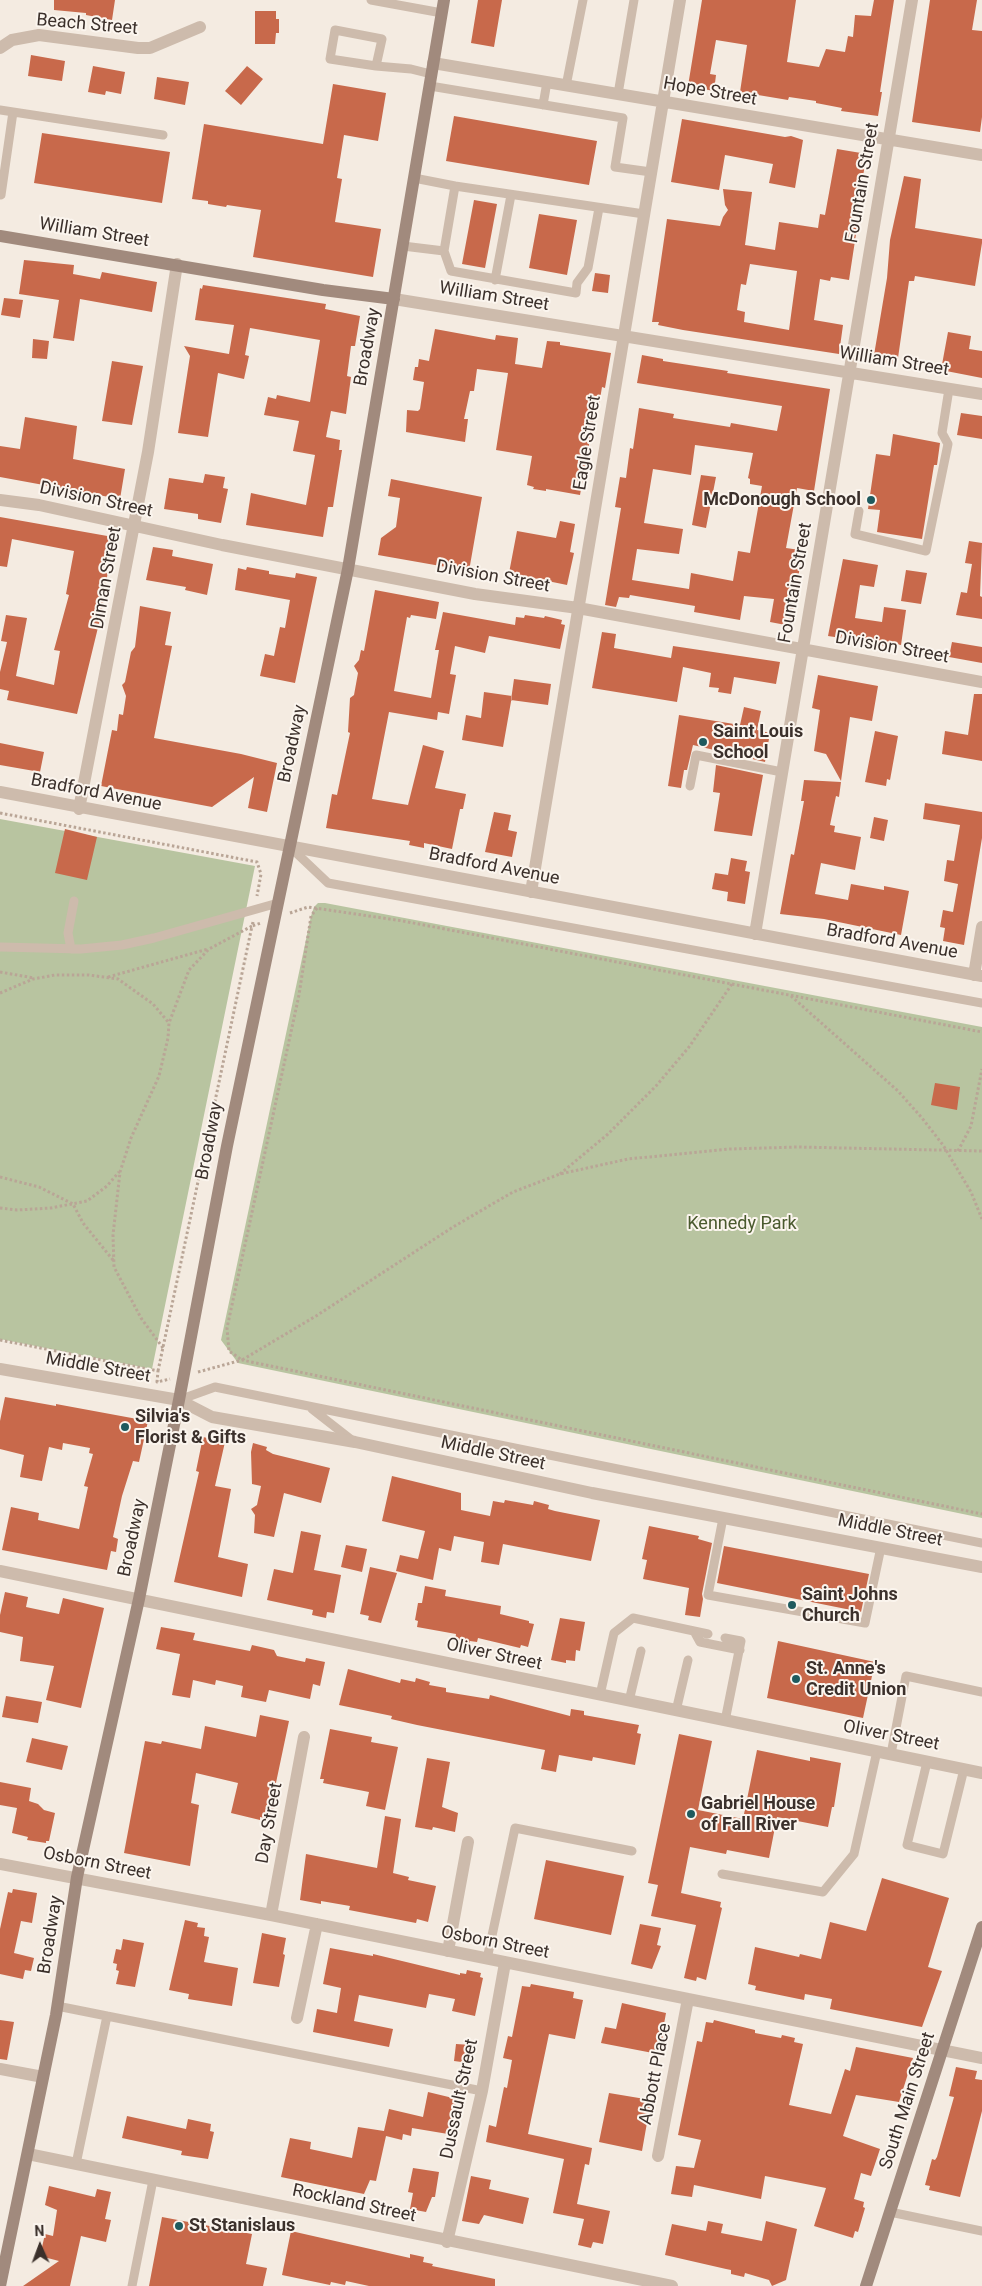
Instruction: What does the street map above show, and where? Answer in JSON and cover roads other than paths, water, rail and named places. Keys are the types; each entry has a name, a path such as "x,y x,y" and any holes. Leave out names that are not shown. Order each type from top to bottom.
{"main road":[{"name":"Broadway","path":"0,2286 57,2006 78,1877 139,1599 227,1146 348,569 444,0"},
{"name":"William Street","path":"0,236 177,264 323,290 394,299"},
{"name":"South Main Street","path":"866,2286 982,1927"}],"street":[{"name":"Eagle Street","path":"531,892 680,0"},
{"name":"Fountain Street","path":"755,934 912,0"},
{"name":"Beach Street","path":"0,48 12,40 39,35 150,48 200,27"},
{"name":"Hope Street","path":"431,75 547,82 982,155"},
{"name":"Diman Street","path":"79,809 134,526 166,348 177,264"},
{"name":"William Street","path":"394,299 982,394"},
{"name":"Division Street","path":"0,500 39,505 134,526 475,594 578,608 982,682"},
{"name":"Bradford Avenue","path":"0,792 79,809 289,846 978,976"},
{"path":"978,976 982,927"},
{"name":"Middle Street","path":"0,1369 179,1400 212,1417 355,1442 592,1493 982,1567"},
{"name":"Oliver Street","path":"0,1571 982,1773"},
{"name":"Day Street","path":"271,1915 304,1737"},
{"path":"448,1951 468,1842"},
{"name":"Osborn Street","path":"0,1864 78,1877 317,1924 982,2058"},
{"path":"297,2018 317,1924"},
{"name":"Dussault Street","path":"447,2242 482,2091 506,1963"},
{"name":"Abbott Place","path":"658,2156 688,1999"},
{"path":"0,2069 43,2077"},
{"name":"Rockland Street","path":"28,2154 447,2242 672,2286"}],"lane":[{"path":"371,0 396,2 442,13"},
{"path":"566,86 583,0"},
{"path":"618,94 634,0"},
{"path":"376,66 382,39 335,30 330,59 376,66 411,70 543,105 623,118 615,167 651,172"},
{"path":"543,105 547,82"},
{"path":"0,110 163,135"},
{"path":"1,195 13,112"},
{"path":"414,178 511,195 644,214"},
{"path":"455,186 444,251 452,271 576,293 578,283 588,268 599,208"},
{"path":"495,280 511,195"},
{"path":"403,246 444,251"},
{"path":"859,510 855,534 926,551 948,444 942,433 949,389"},
{"path":"690,786 696,755 782,772"},
{"path":"289,846 328,883 982,1003"},
{"path":"71,949 68,933 74,901"},
{"path":"0,948 71,949 122,944 154,938 278,903"},
{"path":"179,1400 215,1387 982,1543"},
{"path":"310,1407 355,1442"},
{"path":"723,1518 708,1594 865,1623 881,1547"},
{"path":"600,1695 614,1633 633,1618 708,1634"},
{"path":"694,1631 700,1642 740,1650"},
{"path":"726,1638 741,1641 726,1721"},
{"path":"629,1701 640,1651"},
{"path":"676,1711 688,1660"},
{"path":"892,1754 906,1676 982,1692"},
{"path":"722,1874 823,1892 854,1854 877,1751"},
{"path":"927,1762 907,1845 943,1854 964,1769"},
{"path":"487,1959 515,1828 632,1851"},
{"path":"57,2006 482,2091"},
{"path":"76,2164 107,2016"},
{"path":"132,2286 153,2180"},
{"path":"890,2212 982,2231"}],"place":[{"name":"McDonough School","path":"871,500"},
{"name":"Saint Louis School","path":"703,742"},
{"name":"Silvia's Florist & Gifts","path":"125,1427"},
{"name":"Saint Johns Church","path":"792,1605"},
{"name":"St. Anne's Credit Union","path":"796,1679"},
{"name":"Gabriel House of Fall River","path":"691,1814"},
{"name":"St Stanislaus","path":"179,2226"}],"park label":[{"name":"Kennedy Park","path":"742,1224"}]}
